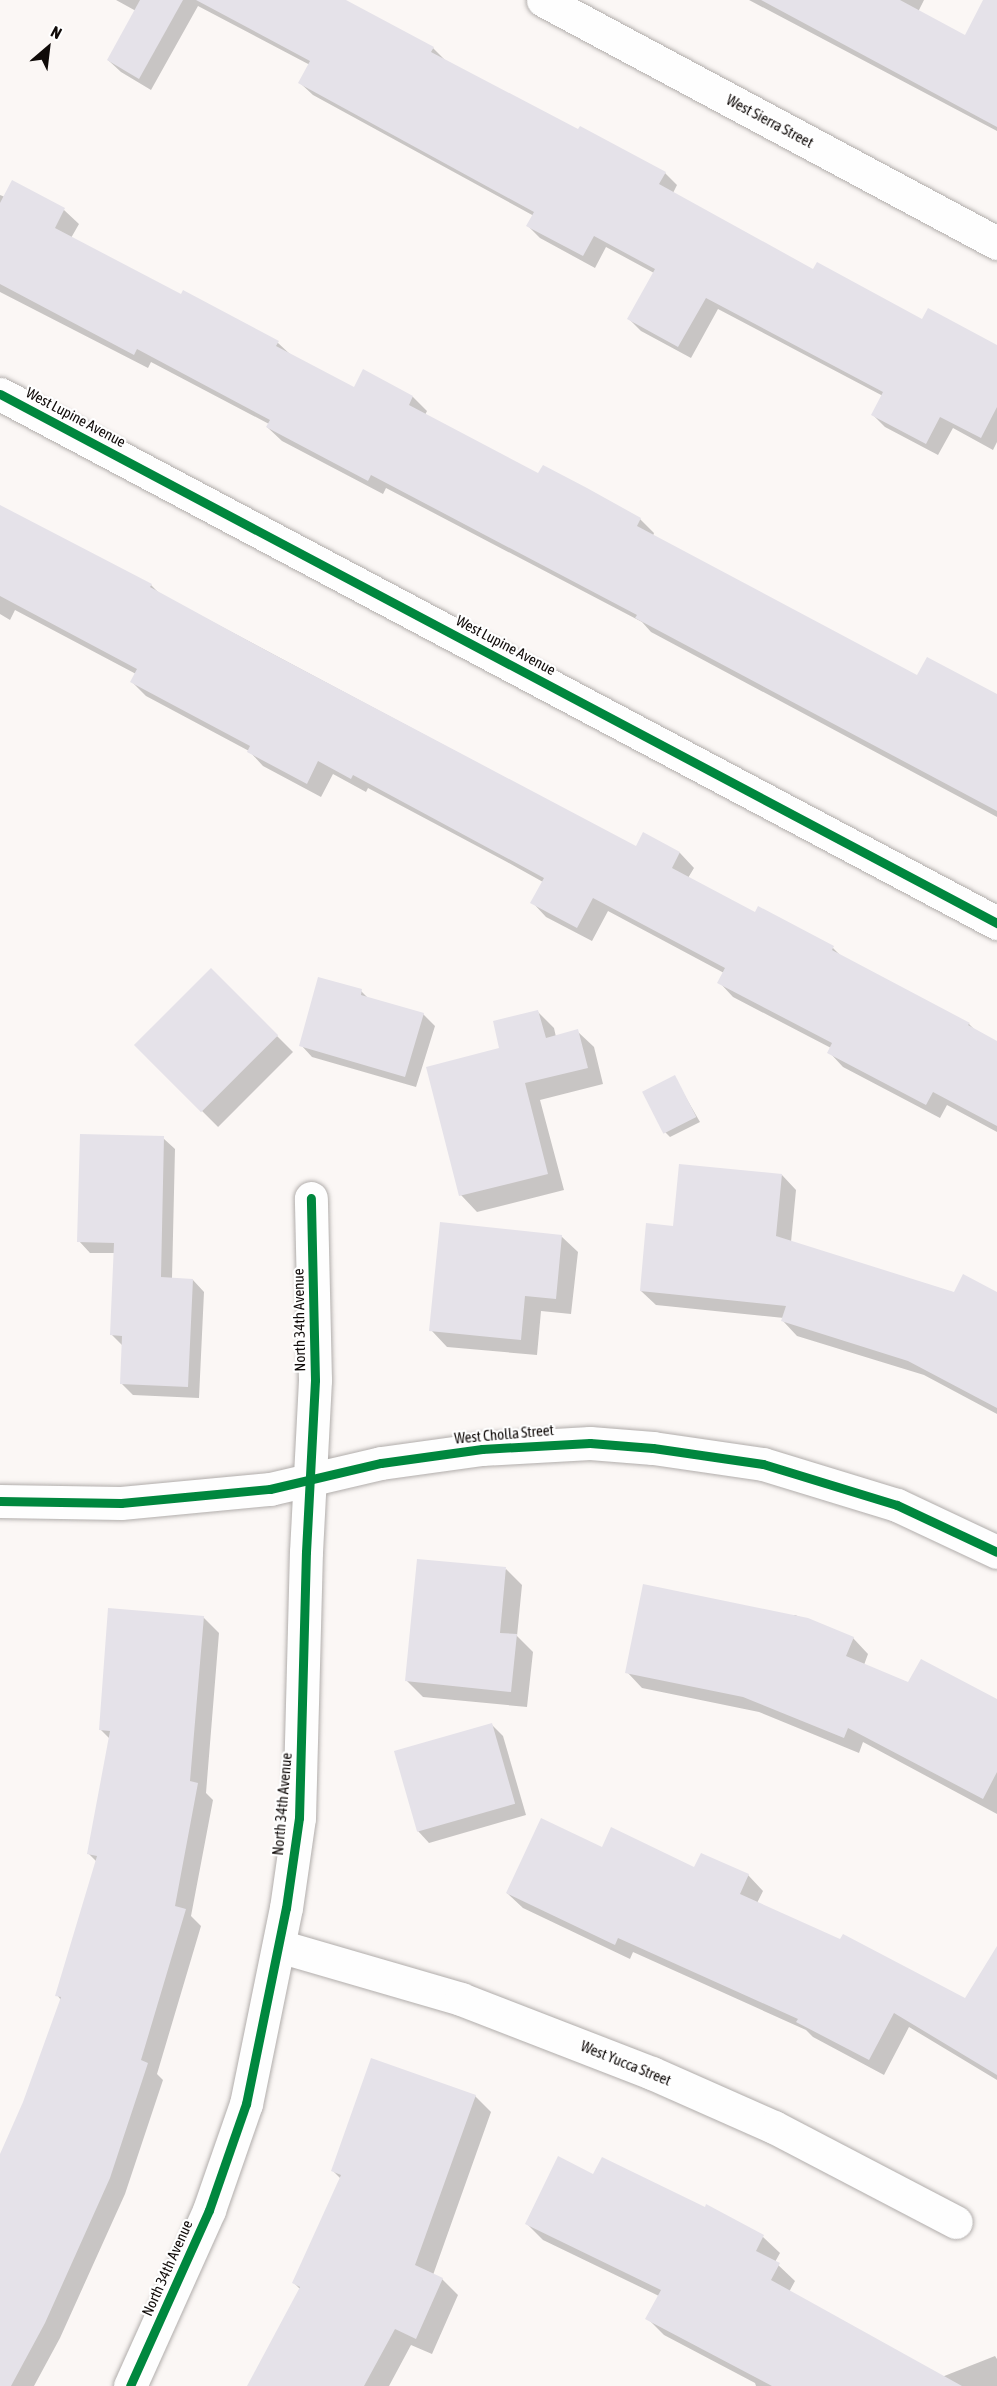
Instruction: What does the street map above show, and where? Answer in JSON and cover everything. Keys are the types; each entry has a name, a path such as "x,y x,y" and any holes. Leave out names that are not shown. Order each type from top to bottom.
{"street":[{"name":"West Sierra Street","path":"543,0 997,243"},
{"name":"West Lupine Avenue","path":"0,394 997,923"},
{"name":"North 34th Avenue","path":"130,2386 209,2210 246,2104 279,1946 299,1818 309,1479 315,1380 311,1198"},
{"name":"West Cholla Street","path":"0,1501 121,1503 270,1489 381,1463 482,1449 590,1443 653,1448 774,1467 897,1505 997,1552"},
{"name":"West Yucca Street","path":"279,1946 461,1999 652,2073 774,2127 957,2222"}],"building":[{"path":"140,0 183,0 139,79 107,60"},
{"path":"196,0 346,0 434,47 431,52 578,129 580,126 666,172 659,184 813,269 817,262 922,319 928,308 997,345 997,407 981,438 940,417 926,444 871,415 883,392 706,298 678,347 627,319 655,269 594,236 583,256 526,226 534,212 298,83 310,61"},
{"path":"761,0 900,0 965,35 983,0 997,0 997,127"},
{"path":"12,180 65,208 55,228 181,294 183,290 279,341 276,346 354,387 363,369 413,396 409,405 538,473 543,465 587,488 641,518 637,526 917,675 927,657 997,694 997,811 635,618 637,615 371,475 368,481 266,427 270,420 137,349 134,355 0,284 0,203"},
{"path":"0,505 152,584 150,587 269,652 636,846 643,832 680,852 672,868 755,912 758,906 834,946 832,950 970,1023 968,1025 997,1041 997,1126 933,1092 926,1105 827,1053 832,1043 717,983 725,968 593,898 577,928 530,903 544,878 353,775 351,779 318,761 307,784 247,752 250,746 130,682 137,669 0,596"},
{"path":"211,968 278,1035 201,1112 134,1045"},
{"path":"318,977 362,989 361,995 424,1013 405,1077 299,1046"},
{"path":"538,1010 546,1038 578,1029 588,1068 525,1083 548,1174 459,1196 426,1067 499,1048 493,1021"},
{"path":"675,1075 696,1117 663,1134 642,1092"},
{"path":"80,1134 164,1136 161,1277 193,1279 188,1387 120,1384 122,1336 110,1335 114,1243 77,1242"},
{"path":"679,1164 782,1174 776,1236 954,1292 963,1274 997,1292 997,1408 908,1361 781,1321 786,1306 640,1291 646,1223 673,1226"},
{"path":"440,1222 562,1235 556,1299 525,1296 521,1340 429,1331"},
{"path":"417,1559 506,1567 500,1633 517,1634 511,1692 405,1681"},
{"path":"643,1584 808,1618 854,1637 846,1656 908,1682 921,1659 997,1699 997,1772 983,1799 848,1728 844,1738 743,1697 625,1673"},
{"path":"108,1608 204,1616 190,1781 198,1783 175,1906 186,1909 141,2060 148,2063 110,2178 45,2323 11,2386 0,2386 0,2154 23,2102 61,1997 55,1996 97,1856 87,1854 110,1731 99,1730"},
{"path":"492,1723 515,1804 417,1832 394,1751"},
{"path":"541,1818 602,1847 611,1827 694,1867 701,1853 749,1874 740,1894 840,1939 843,1934 965,1998 997,1946 997,2075 894,2013 869,2060 796,2022 798,2019 618,1938 615,1945 506,1893"},
{"path":"371,2058 476,2095 415,2265 443,2278 416,2339 395,2329 364,2386 247,2386 300,2287 292,2283 341,2175 331,2171"},
{"path":"558,2156 593,2174 602,2157 705,2207 706,2204 764,2235 756,2251 780,2263 771,2280 962,2386 772,2386 645,2319 661,2290 525,2224"}],"cycle path":[{"path":"0,394 997,923"},
{"path":"130,2386 209,2210 246,2104 286,1908 299,1818 306,1552 315,1380 311,1198"},
{"path":"0,1501 121,1503 270,1489 381,1463 482,1449 590,1443 653,1448 763,1464 897,1505 997,1552"}]}
